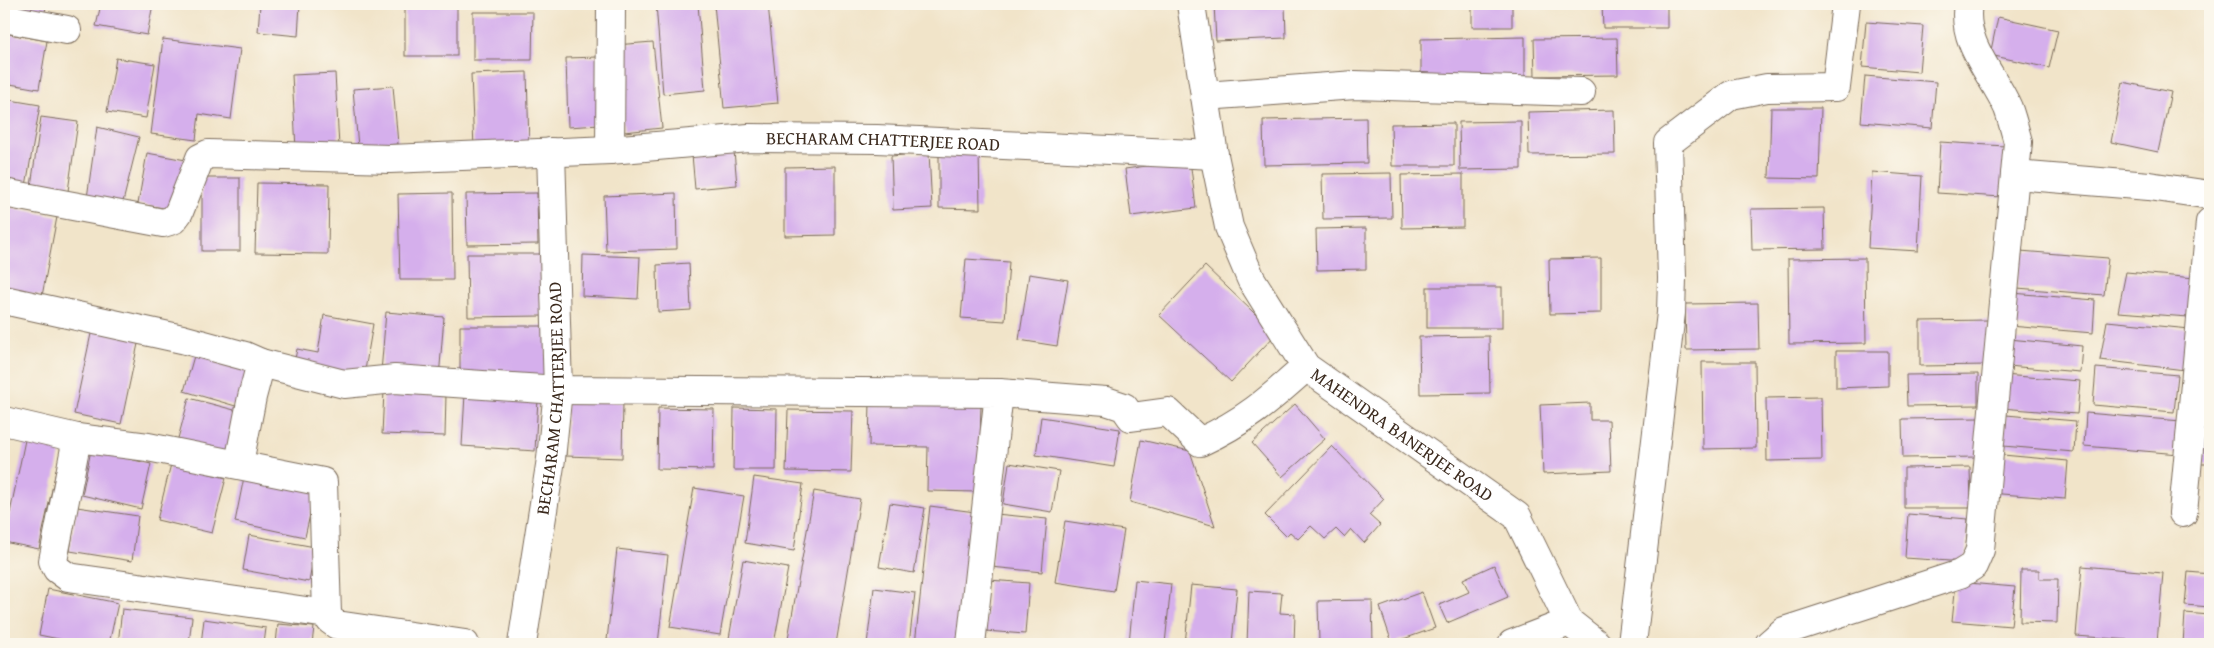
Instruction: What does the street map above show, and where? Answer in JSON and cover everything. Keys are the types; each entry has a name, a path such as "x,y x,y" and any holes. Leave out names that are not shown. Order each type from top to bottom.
{"street":[{"path":"610,150 611,4"},
{"name":"MAHENDRA BANERJEE ROAD","path":"1191,4 1214,155 1229,227 1251,279 1306,367 1517,516 1569,622 1597,644"},
{"path":"1632,644 1671,312 1672,278 1668,143 1731,95 1766,88 1836,87 1846,4"},
{"path":"1770,644 1784,632 1960,574 1973,566 1980,550 2018,142 2008,110 1993,79 1975,51 1968,28 1968,4"},
{"path":"4,18 67,30"},
{"path":"1205,96 1355,86 1581,92"},
{"name":"BECHARAM CHATTERJEE ROAD","path":"522,644 551,459 558,390 543,152 610,150 719,139 858,139 1214,155"},
{"path":"4,193 163,223 173,220 180,212 200,158 208,154 390,159 543,152"},
{"path":"2016,175 2149,186 2210,195"},
{"path":"2183,513 2210,222"},
{"path":"4,300 182,339 245,356 262,363 344,384 395,379 558,390 999,393 1106,401 1124,407 1131,417 1168,412 1200,442 1245,418 1265,404 1306,367"},
{"path":"239,463 252,397 262,363"},
{"path":"972,644 999,393"},
{"path":"4,420 77,438 148,447 239,463 323,482 327,614 330,620 337,625 464,644"},
{"path":"77,438 53,561 57,569 68,577 327,614"},
{"path":"1512,644 1569,622"}],"building":[{"path":"11,4 47,4 43,19 9,9"},
{"path":"101,4 153,4 147,35 96,26"},
{"path":"260,4 300,4 298,36 258,32"},
{"path":"405,4 457,4 457,56 405,56"},
{"path":"656,4 698,4 705,90 663,94"},
{"path":"714,4 768,4 778,103 724,108"},
{"path":"1214,4 1285,4 1286,38 1216,41"},
{"path":"1472,4 1512,4 1512,27 1472,27"},
{"path":"1602,4 1667,4 1667,28 1603,28"},
{"path":"473,12 533,12 532,60 473,60"},
{"path":"1998,17 2058,30 2049,68 1990,55"},
{"path":"1866,22 1923,26 1919,72 1862,67"},
{"path":"4,33 47,41 39,89 4,83"},
{"path":"1525,37 1525,82 1421,83 1421,39"},
{"path":"1617,38 1618,75 1535,76 1534,39"},
{"path":"163,39 240,49 231,119 199,114 196,140 151,134"},
{"path":"653,42 662,128 624,132 615,45"},
{"path":"598,57 600,125 568,127 566,58"},
{"path":"116,58 155,64 146,118 107,112"},
{"path":"527,72 529,147 474,149 471,74"},
{"path":"335,73 339,147 296,149 292,75"},
{"path":"1865,76 1936,82 1932,128 1861,122"},
{"path":"2123,82 2171,92 2158,152 2111,142"},
{"path":"393,86 398,144 358,147 353,89"},
{"path":"4,99 40,105 26,186 4,182"},
{"path":"1771,108 1821,108 1819,179 1769,178"},
{"path":"1614,110 1615,154 1529,155 1528,112"},
{"path":"41,117 78,122 67,198 30,193"},
{"path":"1366,118 1367,163 1264,165 1263,120"},
{"path":"1521,121 1521,169 1460,170 1459,122"},
{"path":"1454,123 1454,166 1392,166 1391,124"},
{"path":"97,127 139,137 122,206 87,198"},
{"path":"733,139 737,185 695,189 691,143"},
{"path":"1940,142 2005,146 2002,197 1937,193"},
{"path":"939,151 979,151 980,209 939,208"},
{"path":"147,153 186,160 177,210 138,204"},
{"path":"929,153 932,208 893,210 891,156"},
{"path":"1190,160 1196,208 1131,216 1125,169"},
{"path":"835,166 835,235 785,236 785,167"},
{"path":"1872,172 1922,176 1918,251 1868,248"},
{"path":"1391,173 1392,218 1323,219 1322,174"},
{"path":"1463,174 1463,227 1402,228 1401,175"},
{"path":"202,178 240,178 240,251 202,251"},
{"path":"257,183 329,184 328,254 255,253"},
{"path":"452,193 453,280 400,280 398,194"},
{"path":"537,193 538,244 467,245 466,194"},
{"path":"676,193 677,249 606,251 604,196"},
{"path":"4,206 57,217 42,296 4,288"},
{"path":"1824,208 1825,249 1752,250 1751,209"},
{"path":"1366,228 1366,269 1317,270 1316,229"},
{"path":"2020,251 2108,258 2104,295 2017,288"},
{"path":"467,254 543,254 543,316 468,317"},
{"path":"583,255 640,257 638,299 582,296"},
{"path":"1601,258 1601,313 1550,314 1549,259"},
{"path":"1865,258 1866,343 1789,344 1788,259"},
{"path":"966,259 1009,262 1005,321 961,318"},
{"path":"689,263 691,310 658,312 657,265"},
{"path":"1205,266 1276,334 1231,382 1159,315"},
{"path":"2126,272 2195,278 2189,317 2118,312"},
{"path":"1029,274 1068,280 1057,346 1019,340"},
{"path":"1427,287 1502,287 1502,328 1427,328"},
{"path":"2012,293 2095,300 2093,333 2010,326"},
{"path":"1758,303 1759,349 1686,350 1685,304"},
{"path":"4,310 9,311 5,330 4,330"},
{"path":"386,312 444,317 439,378 381,372"},
{"path":"324,315 373,324 364,376 294,364 297,349 318,353"},
{"path":"1988,320 1989,365 1920,366 1920,321"},
{"path":"2107,321 2190,329 2185,370 2100,360"},
{"path":"460,326 547,326 546,376 460,376"},
{"path":"92,329 139,339 121,424 74,414"},
{"path":"1489,336 1490,393 1420,394 1419,337"},
{"path":"2009,339 2082,346 2080,372 2007,366"},
{"path":"196,349 251,365 239,407 184,391"},
{"path":"1836,351 1888,351 1888,386 1836,388"},
{"path":"1702,362 1755,362 1756,448 1703,449"},
{"path":"2096,368 2178,375 2174,412 2093,405"},
{"path":"1978,374 1978,405 1907,406 1906,375"},
{"path":"2003,375 2080,381 2077,414 2001,408"},
{"path":"384,391 446,394 445,436 382,434"},
{"path":"465,394 538,399 535,451 462,446"},
{"path":"1821,397 1822,460 1767,461 1766,398"},
{"path":"189,398 238,411 226,455 177,442"},
{"path":"567,401 623,402 622,458 566,456"},
{"path":"870,401 981,403 979,492 927,491 928,447 869,446"},
{"path":"1590,403 1590,420 1609,420 1611,471 1543,474 1540,405"},
{"path":"1295,404 1325,439 1282,477 1252,443"},
{"path":"658,408 714,409 713,470 657,469"},
{"path":"734,408 777,409 776,470 733,470"},
{"path":"788,410 853,411 851,472 786,471"},
{"path":"2086,413 2181,421 2179,454 2084,446"},
{"path":"2006,415 2076,421 2074,452 2003,446"},
{"path":"1041,417 1120,429 1114,467 1036,455"},
{"path":"1978,418 1979,457 1903,458 1902,419"},
{"path":"2204,419 2210,419 2210,464 2201,464"},
{"path":"25,440 61,448 39,549 4,542"},
{"path":"1141,440 1190,451 1215,526 1130,502"},
{"path":"1332,446 1384,499 1369,515 1380,525 1364,543 1351,529 1344,537 1336,529 1325,539 1311,526 1298,539 1290,532 1286,536 1265,515"},
{"path":"91,450 151,464 141,509 82,495"},
{"path":"1992,454 2068,461 2065,499 1989,493"},
{"path":"1009,463 1059,471 1052,512 1003,504"},
{"path":"171,464 226,478 212,533 157,520"},
{"path":"1970,467 1971,508 1904,508 1904,468"},
{"path":"244,477 315,492 305,537 235,522"},
{"path":"754,477 803,484 794,551 745,543"},
{"path":"694,488 744,496 720,635 670,627"},
{"path":"814,491 860,499 836,644 787,644"},
{"path":"890,503 925,508 914,573 879,567"},
{"path":"930,506 975,512 959,644 915,644"},
{"path":"77,507 138,516 132,561 70,551"},
{"path":"996,514 1047,519 1042,572 991,567"},
{"path":"1908,514 1968,519 1965,562 1905,558"},
{"path":"1065,521 1124,530 1114,591 1055,582"},
{"path":"249,535 315,547 309,582 243,570"},
{"path":"617,549 668,555 658,644 607,640"},
{"path":"743,560 788,568 774,644 728,644"},
{"path":"1494,565 1508,597 1447,623 1439,605 1469,592 1463,579"},
{"path":"2082,566 2163,573 2157,642 2076,636"},
{"path":"2021,570 2039,570 2039,579 2058,579 2057,623 2020,622"},
{"path":"2188,572 2210,574 2210,607 2185,605"},
{"path":"989,580 1029,583 1025,634 985,631"},
{"path":"1135,580 1171,584 1165,644 1129,643"},
{"path":"1956,582 2015,587 2011,626 1952,621"},
{"path":"1191,585 1237,589 1232,644 1185,644"},
{"path":"874,588 915,593 909,644 867,644"},
{"path":"48,589 118,603 109,644 83,644 39,635"},
{"path":"1249,591 1282,593 1280,613 1295,614 1294,644 1247,644"},
{"path":"1422,592 1435,628 1392,643 1380,607"},
{"path":"1372,600 1373,644 1319,644 1318,601"},
{"path":"122,609 192,617 189,644 118,644"},
{"path":"2185,613 2210,615 2210,644 2183,644"},
{"path":"204,619 266,628 264,644 201,644"},
{"path":"278,624 314,627 312,644 276,644"}]}
